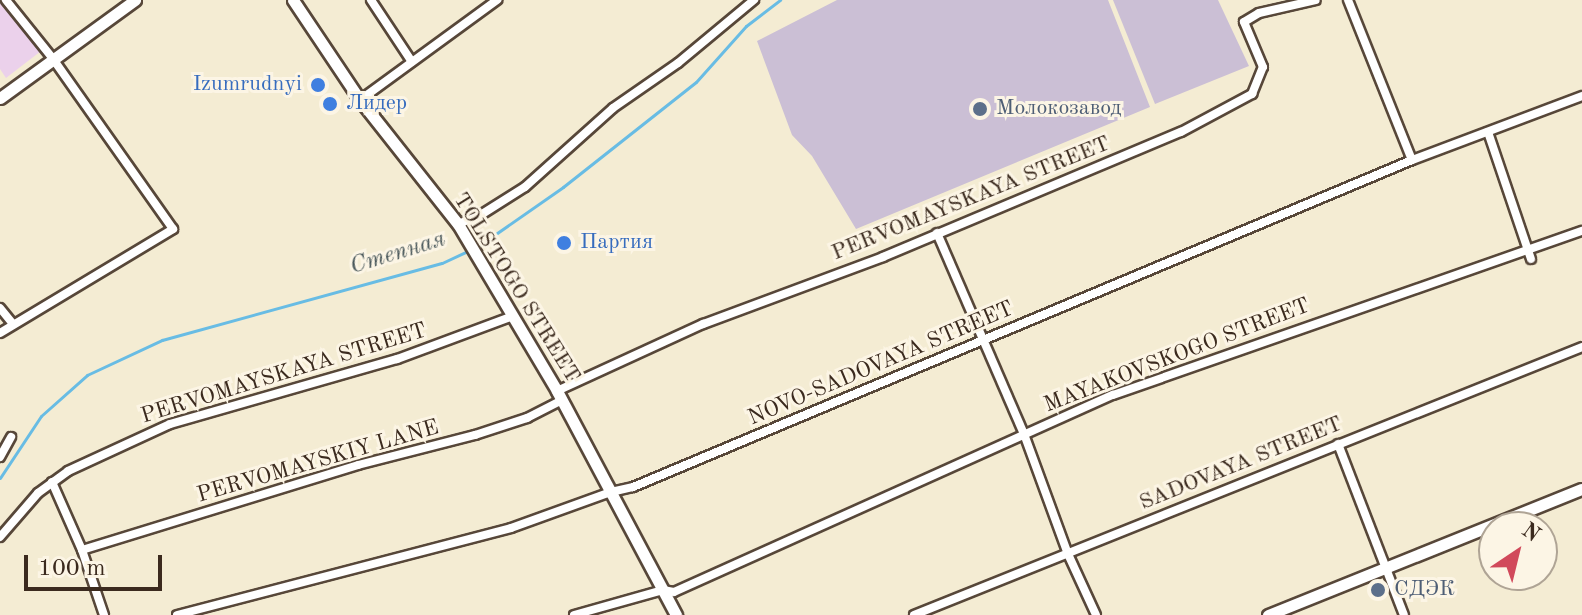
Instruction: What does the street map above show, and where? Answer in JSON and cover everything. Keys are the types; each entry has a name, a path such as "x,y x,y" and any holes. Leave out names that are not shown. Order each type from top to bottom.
{"main road":[{"path":"0,98 135,0"},
{"name":"TOLSTOGO STREET","path":"293,0 360,100 460,228 560,396 676,615"},
{"path":"1268,615 1582,489"}],"street":[{"path":"0,333 173,229 54,60 6,0"},
{"path":"371,0 412,62"},
{"path":"360,100 497,0"},
{"path":"460,228 525,187 613,108 678,63 754,0"},
{"name":"PERVOMAYSKAYA STREET","path":"560,396 703,324 937,233 1181,132 1252,94 1263,67 1244,22 1259,13 1316,0"},
{"path":"1348,0 1412,160"},
{"name":"NOVO-SADOVAYA STREET","path":"177,615 511,528 633,487 1412,160 1582,96"},
{"path":"1488,132 1531,259"},
{"name":"MAYAKOVSKOGO STREET","path":"574,615 663,590 674,592 1113,395 1582,231"},
{"path":"937,233 980,340 1024,434 1068,554 1096,615"},
{"path":"0,308 13,324"},
{"name":"PERVOMAYSKAYA STREET","path":"0,537 52,482 68,471 170,424 397,359 513,316"},
{"name":"SADOVAYA STREET","path":"914,615 1582,347"},
{"name":"PERVOMAYSKIY LANE","path":"82,550 358,465 475,435 527,418 560,396"},
{"path":"0,457 11,437"},
{"path":"1338,444 1404,615"},
{"path":"52,482 82,550 104,615"}],"shaded area":[{"path":"837,0 1108,0 1150,107 856,229 812,156 792,135 757,41"},
{"path":"1113,0 1218,0 1249,66 1155,104"},
{"path":"0,3 41,51 6,78 0,69"}],"waterway":[{"name":"Степная","path":"477,247 563,187 696,82 746,26 780,0"},
{"name":"Степная","path":"0,478 41,416 87,375 162,340 442,263 470,250"}],"place":[{"name":"Izumrudnyi","path":"318,85"},
{"name":"Лидер","path":"330,104"},
{"name":"Молокозавод","path":"980,109"},
{"name":"Партия","path":"564,243"},
{"name":"СДЭК","path":"1378,590"}]}
